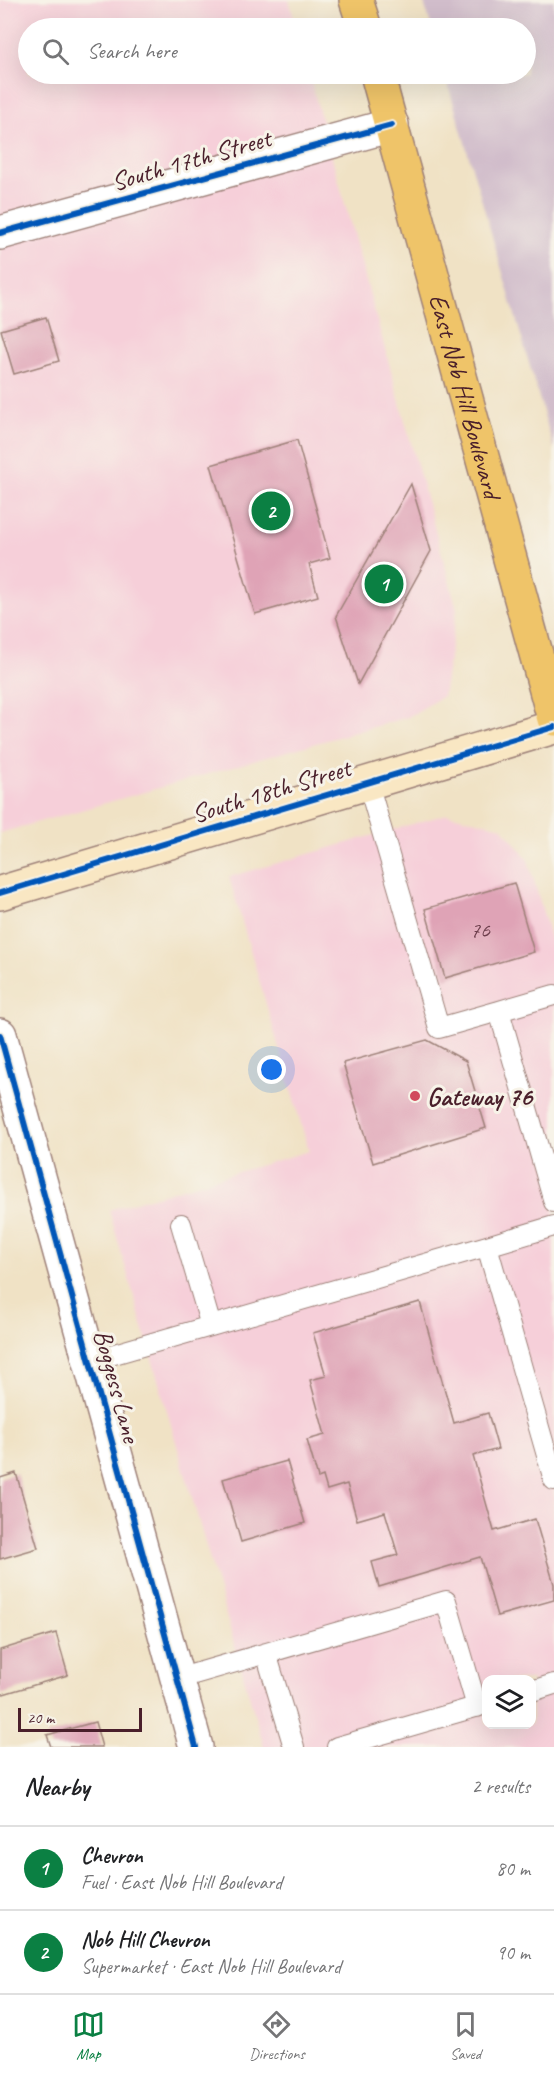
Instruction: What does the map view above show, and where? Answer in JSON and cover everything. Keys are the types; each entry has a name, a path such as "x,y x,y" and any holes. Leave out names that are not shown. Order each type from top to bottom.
{"main road":[{"path":"356,0 361,18"},
{"name":"East Nob Hill Boulevard","path":"380,84 554,719"}],"street":[{"name":"South 17th Street","path":"0,233 392,124"},
{"name":"South 18th Street","path":"0,893 554,727"},
{"name":"Boggess Lane","path":"0,1035 196,1747"}],"lane":[{"path":"368,783 439,1029 554,995"},
{"path":"499,1011 554,1202"},
{"path":"181,1224 211,1326"},
{"path":"90,1361 554,1226"},
{"path":"487,1246 554,1480"},
{"path":"177,1679 446,1601 482,1705 337,1747"},
{"path":"267,1653 294,1747"},
{"path":"536,1689 554,1684"}],"shaded area":[{"path":"0,0 289,0 294,18 18,18 18,84 312,84 457,609 443,696 408,717 0,833"},
{"path":"423,0 554,0 554,449 448,84 536,84 536,18 429,18"},
{"path":"447,814 502,827 528,860 554,950 554,1747 264,1747 109,1210 309,1151 229,877"}],"building":[{"path":"46,317 59,361 14,374 1,330"},
{"path":"297,440 330,558 309,564 318,596 255,614 211,465"},
{"path":"411,484 431,551 358,684 336,616"},
{"path":"514,883 534,952 445,978 425,909"},
{"name":"Gateway 76","path":"427,1040 466,1061 486,1128 373,1163 343,1063"},
{"path":"420,1302 454,1423 488,1413 498,1449 473,1456 494,1531 535,1519 554,1584 554,1600 497,1616 480,1557 379,1587 372,1562 398,1555 385,1512 357,1520 347,1484 327,1490 323,1476 318,1478 307,1440 325,1435 310,1380 326,1376 313,1333"},
{"path":"287,1461 305,1523 241,1542 223,1479"},
{"path":"16,1473 38,1548 0,1559 0,1478"},
{"path":"56,1633 68,1675 0,1695 0,1650"},
{"path":"95,1722 102,1747 51,1747 47,1735"}],"cycle path":[{"path":"0,233 392,125"},
{"path":"0,893 554,727"},
{"path":"0,1035 196,1747"}],"place":[{"name":"Nob Hill Chevron","path":"271,511"},
{"name":"Chevron","path":"384,584"},
{"name":"Gateway 76","path":"415,1096"}]}
